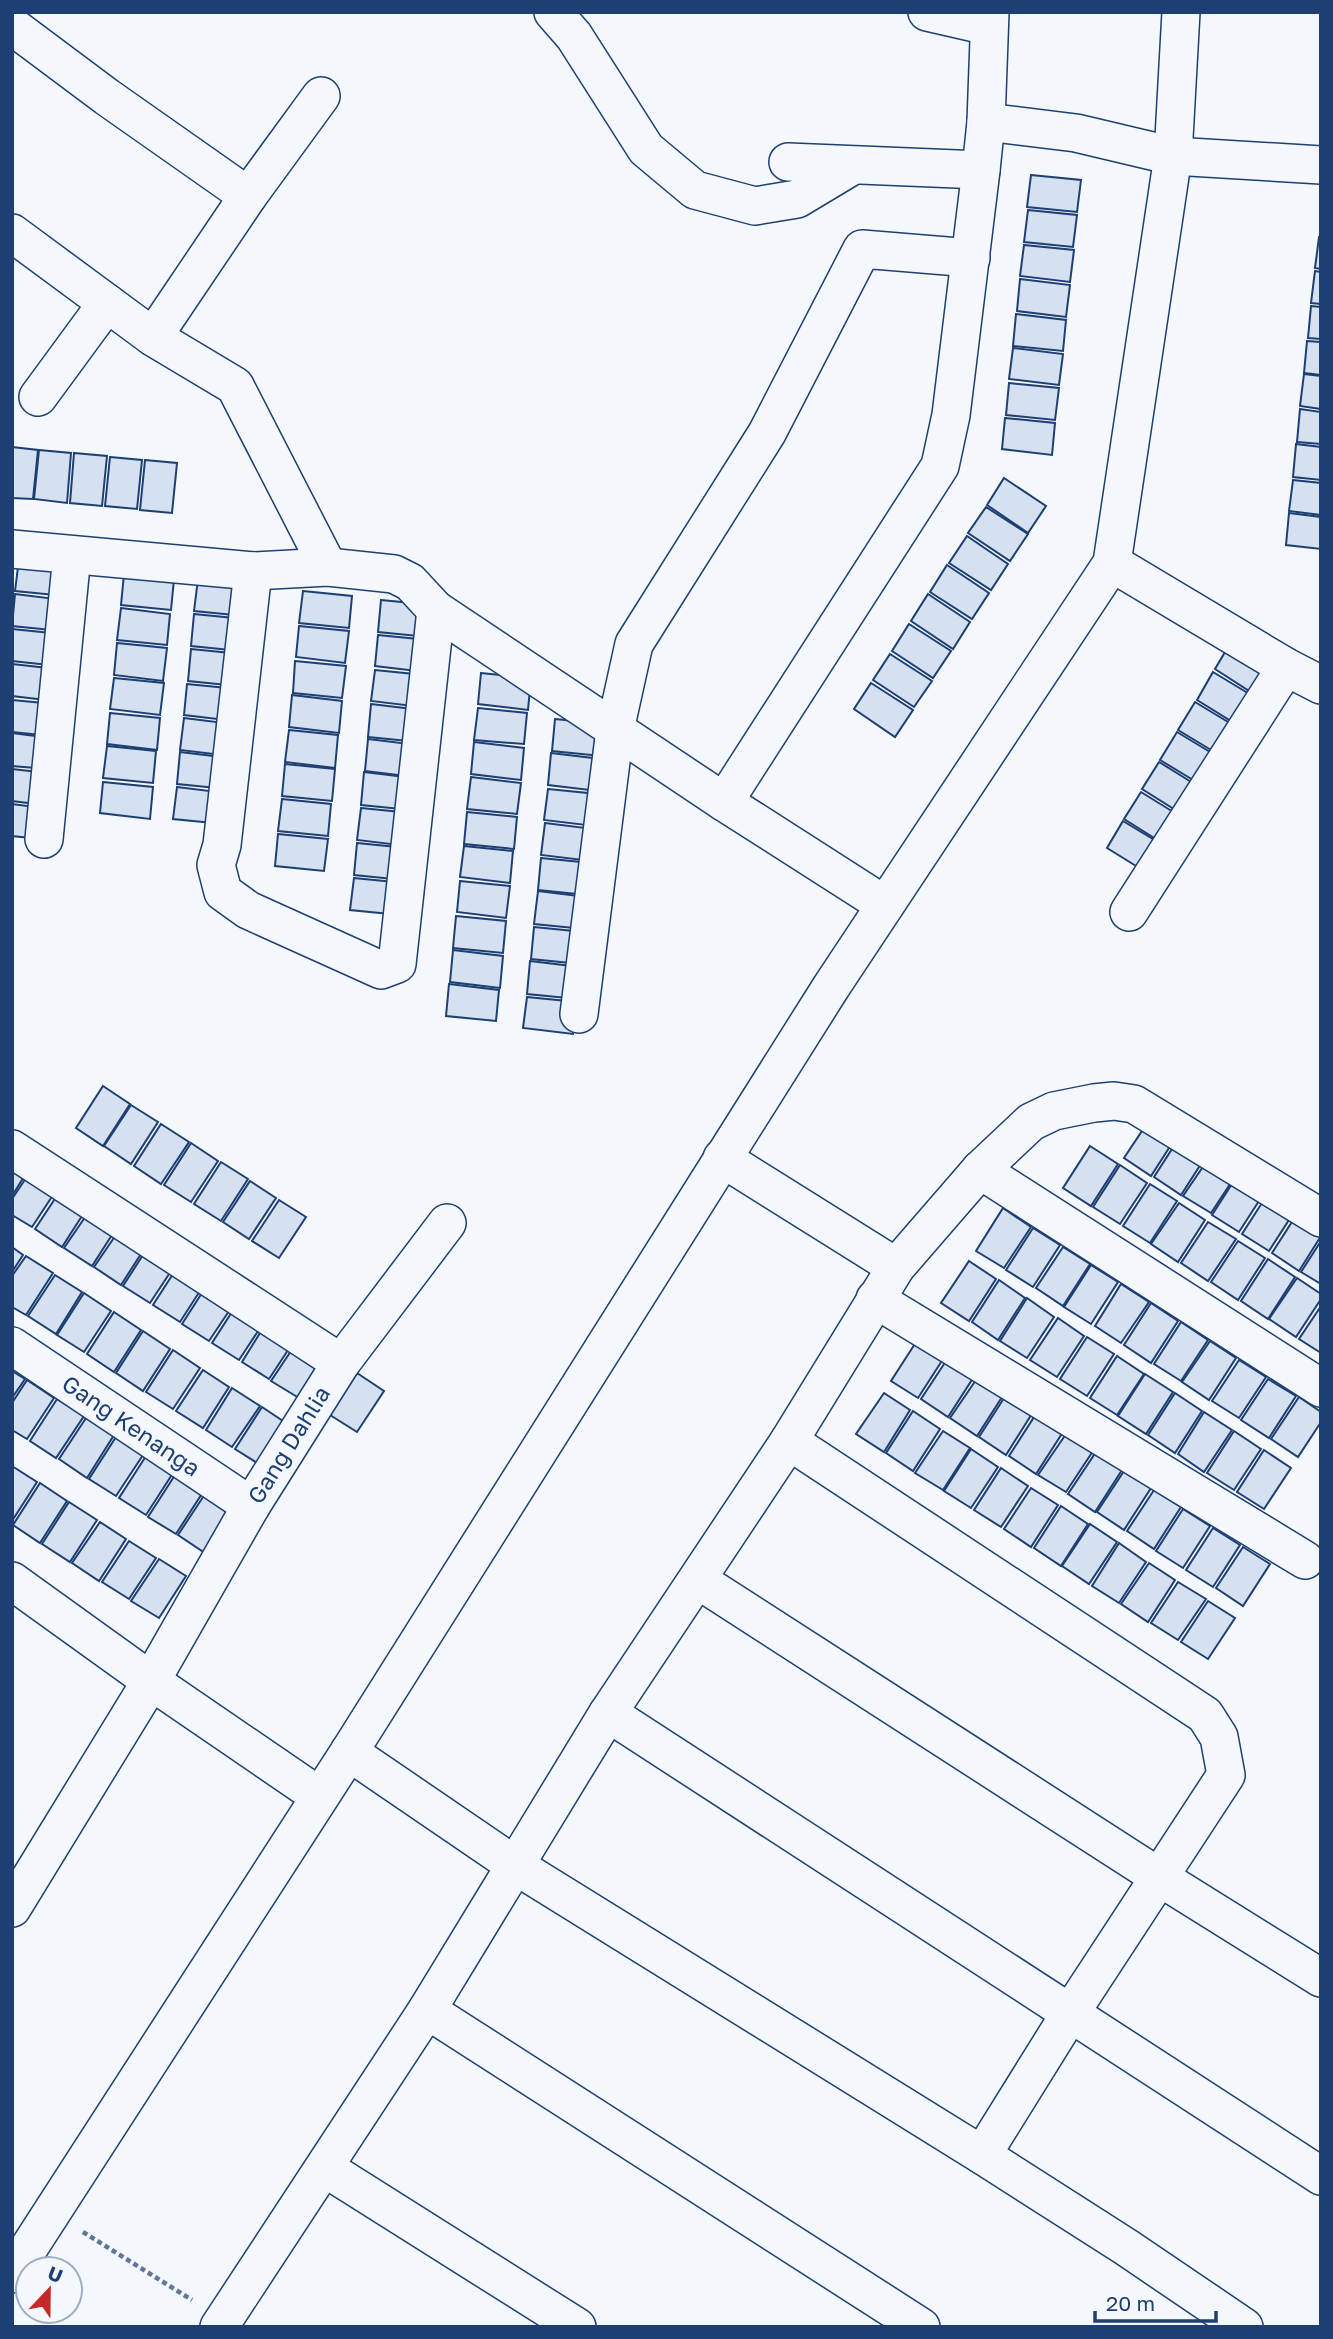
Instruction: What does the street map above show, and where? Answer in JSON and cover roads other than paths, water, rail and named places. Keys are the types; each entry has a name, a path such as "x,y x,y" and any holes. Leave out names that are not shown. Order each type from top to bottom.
{"street":[{"path":"553,12 574,36 646,149 695,190 755,206 797,199 852,166"},
{"path":"724,802 940,466 951,415 981,170 986,122 989,19 927,12"},
{"path":"12,2274 349,1752 831,987 1112,563 1172,156 1181,12"},
{"path":"12,26 248,196"},
{"path":"153,337 248,196 321,96"},
{"path":"986,122 1076,133 1172,156 1321,165"},
{"path":"788,162 981,170"},
{"path":"12,233 153,337 235,386 328,567"},
{"path":"579,1014 615,730 634,643 767,433 862,249 971,258"},
{"path":"38,397 107,303"},
{"path":"12,549 253,571 328,567 394,574 410,582 436,610 724,802 885,905"},
{"path":"44,839 72,555"},
{"path":"1112,563 1311,671 1129,912"},
{"path":"253,571 222,845 216,865 223,892 248,910 381,970 397,964 436,610"},
{"path":"226,2325 516,1866 608,1713 789,1441 875,1299 896,1267 980,1170 1031,1122 1054,1111 1094,1102 1114,1101 1134,1104 1321,1218"},
{"path":"12,1149 341,1363"},
{"path":"722,1158 896,1267"},
{"path":"980,1170 1321,1388"},
{"name":"Gang Dahlia","path":"12,1908 151,1681 251,1506 341,1363 447,1223"},
{"path":"875,1299 1305,1560"},
{"name":"Gang Kenanga","path":"12,1346 251,1506"},
{"path":"789,1441 1205,1715 1219,1737 1226,1775 1071,2012 982,2155"},
{"path":"698,1580 1158,1877 1321,1978"},
{"path":"12,1581 151,1681 319,1796"},
{"path":"608,1713 1321,2176"},
{"path":"349,1752 516,1866 982,2155 1126,2247 1244,2327"},
{"path":"426,2010 920,2327"},
{"path":"325,2168 577,2327"}]}
